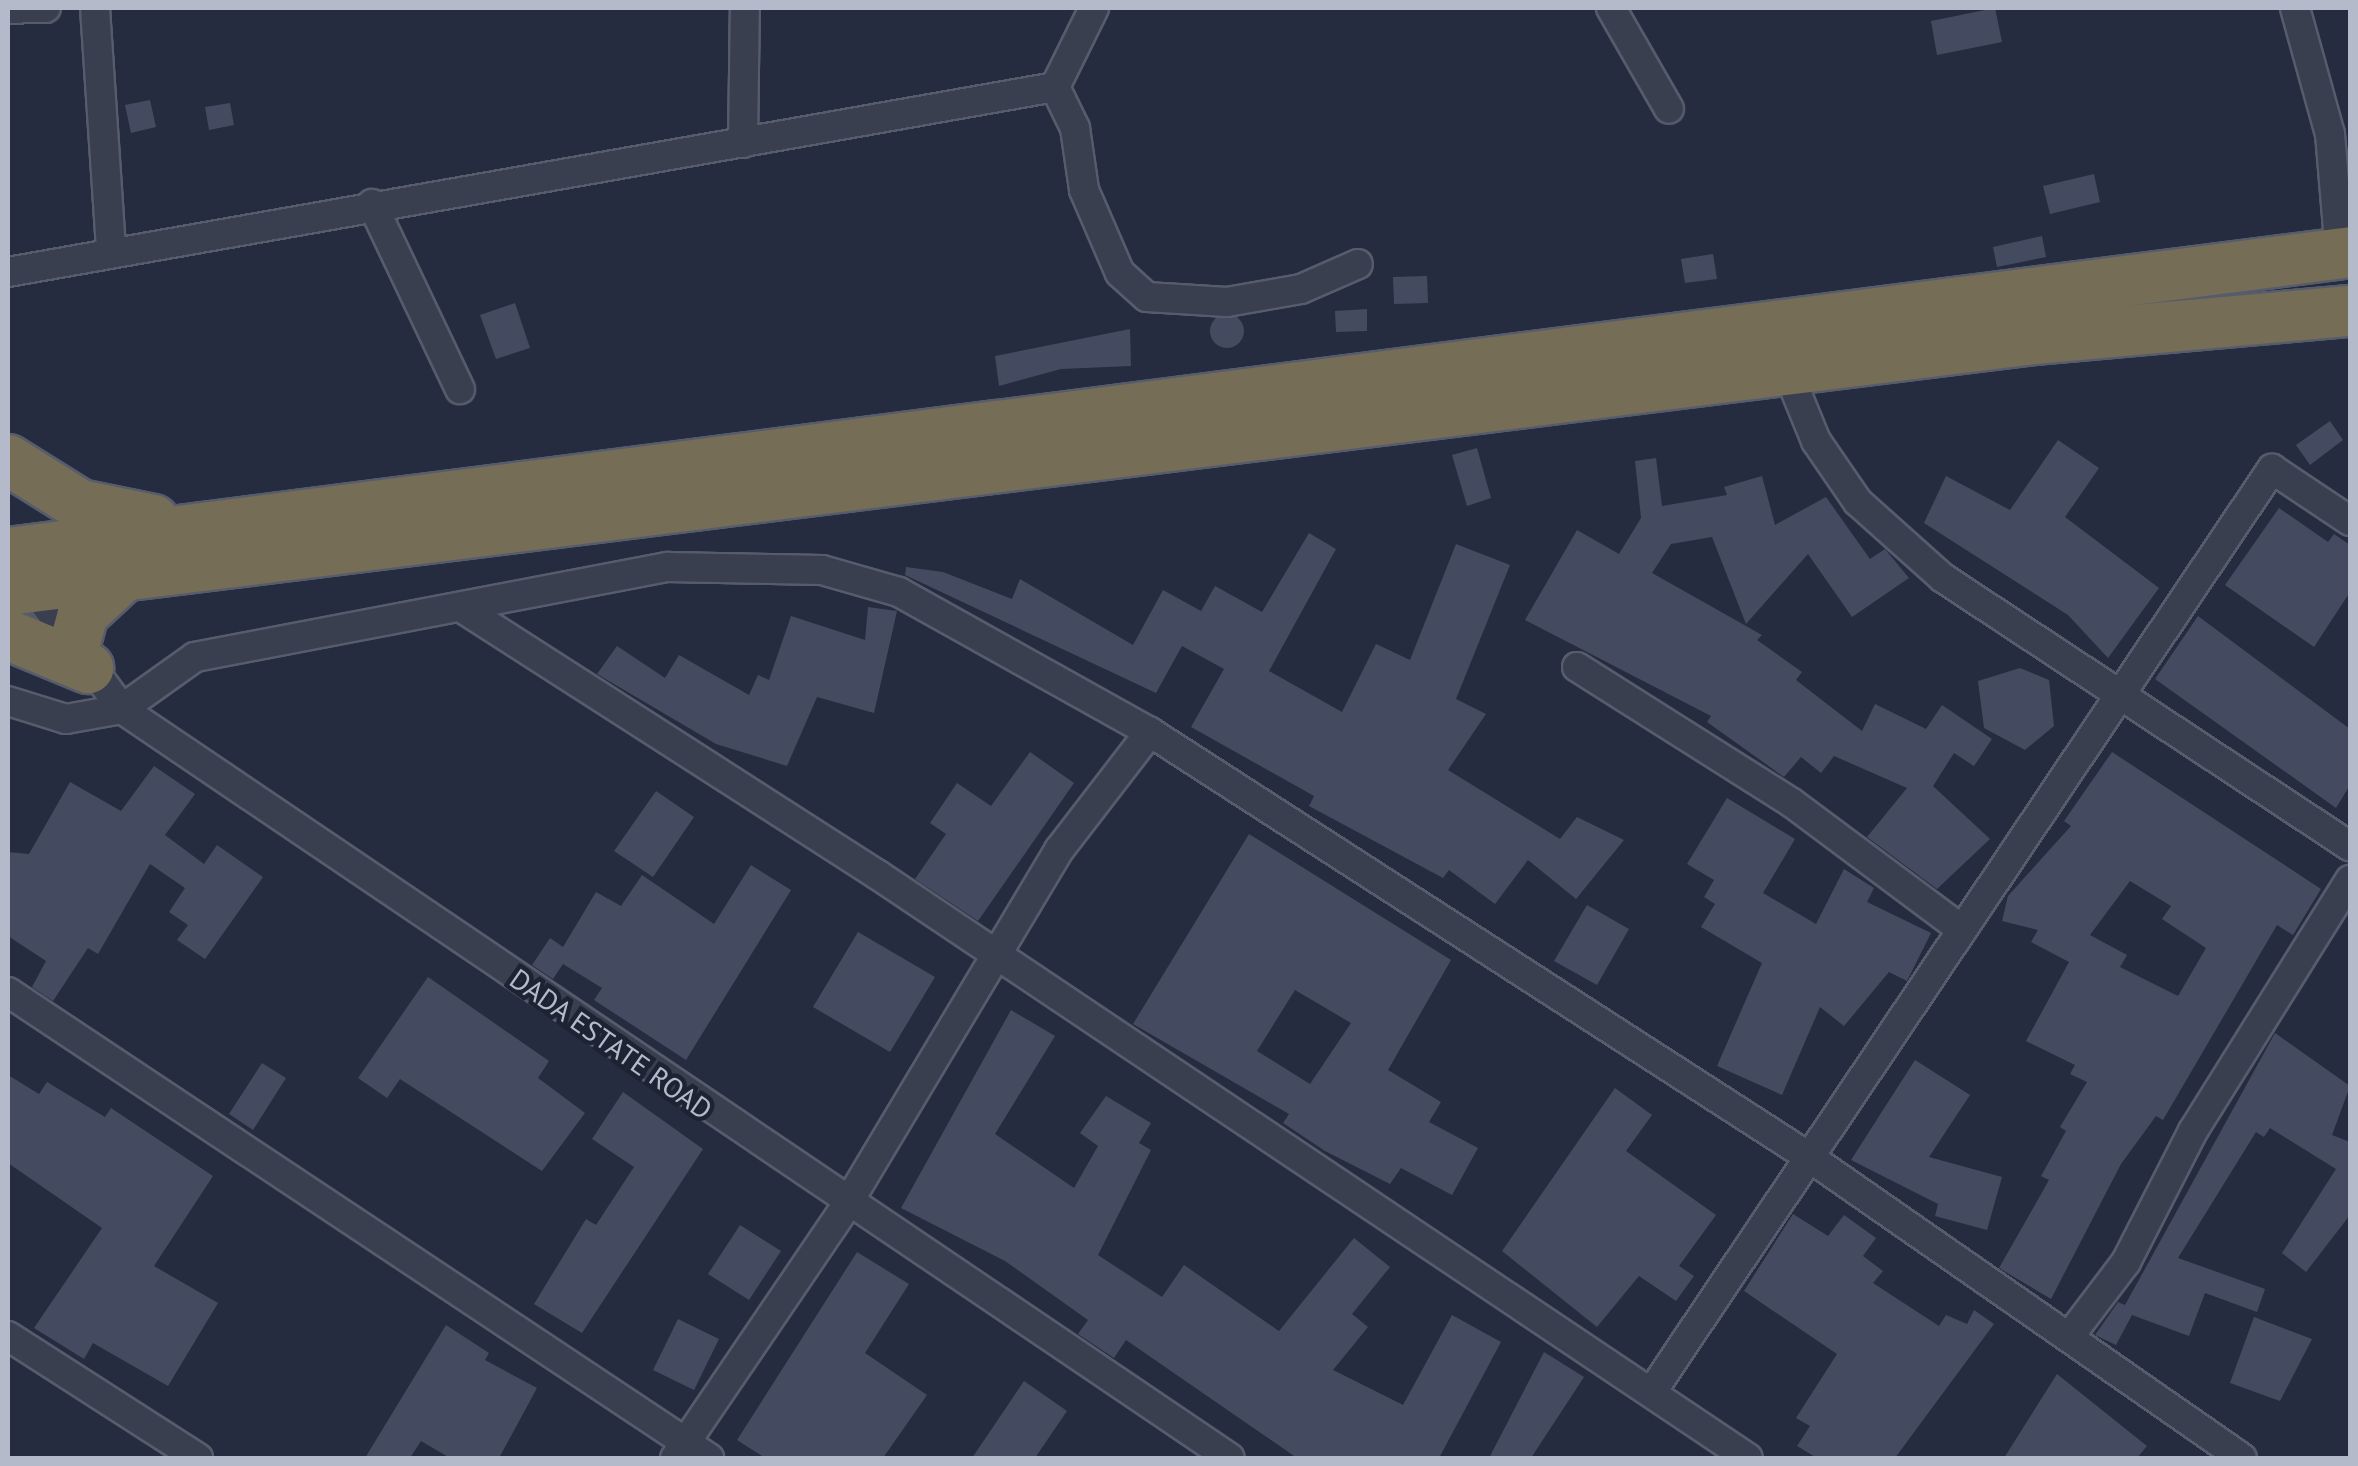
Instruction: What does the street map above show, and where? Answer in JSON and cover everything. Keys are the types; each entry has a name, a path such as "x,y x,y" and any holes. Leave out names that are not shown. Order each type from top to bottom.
{"highway":[{"path":"14,563 192,528 2345,253"},
{"path":"14,563 125,574 1787,370 2350,311"},
{"path":"8,460 80,505 192,528"},
{"path":"8,636 81,658 83,614 125,574"}],"street":[{"path":"8,9 46,8"},
{"path":"96,8 111,251"},
{"path":"743,143 746,8"},
{"path":"1055,87 1094,8"},
{"path":"1611,8 1669,108"},
{"path":"2296,8 2330,134 2345,253"},
{"path":"8,272 372,204 1055,87"},
{"path":"1055,87 1075,128 1084,190 1120,274 1147,297 1228,302 1301,289 1358,264"},
{"path":"372,204 460,388"},
{"path":"1787,370 1816,440 1858,502 1942,578 2350,846"},
{"path":"1654,1390 2118,691 2272,468 2350,521"},
{"name":"DADA ESTATE ROAD","path":"14,563 81,658 122,708 846,1206 1230,1458"},
{"path":"8,701 66,719 122,708 195,658 668,567 822,570 899,592 1150,732 1809,1157 2242,1458"},
{"path":"462,608 878,874 999,963 1654,1390 1748,1458"},
{"path":"1577,667 1792,802 1961,930"},
{"path":"681,1448 846,1206 999,963 1059,850 1150,732"},
{"path":"2069,1337 2126,1262 2203,1115 2350,880"},
{"path":"8,992 681,1448 709,1458"},
{"path":"8,1336 198,1458"}],"building":[{"path":"1995,8 2002,42 1937,55 1931,21"},
{"path":"150,100 156,127 131,133 125,105"},
{"path":"230,103 234,125 209,130 205,107"},
{"path":"2094,174 2100,202 2050,214 2043,186"},
{"path":"2042,236 2046,257 1997,267 1993,247"},
{"path":"1713,254 1717,279 1685,283 1681,259"},
{"path":"1427,276 1428,303 1394,304 1393,277"},
{"path":"515,303 530,348 496,359 480,315"},
{"path":"1367,309 1367,331 1336,332 1335,311"},
{"path":"1227,314 1239,319 1244,331 1239,343 1227,348 1215,343 1210,331 1215,319"},
{"path":"1130,329 1131,366 1061,369 999,386 995,356"},
{"path":"2330,421 2343,440 2310,465 2296,445"},
{"path":"2058,440 2099,468 2065,517 2159,588 2108,658 2068,615 1924,523 1946,476 2010,510"},
{"path":"1477,448 1491,498 1467,506 1452,455"},
{"path":"1656,458 1662,506 1727,495 1724,487 1762,476 1775,525 1826,497 1870,559 1885,549 1909,578 1852,617 1808,554 1746,624 1712,537 1671,544 1652,573 1762,635 1757,640 1802,672 1796,680 1862,731 1875,704 1926,729 1942,705 1992,739 1974,766 1954,753 1933,786 1990,839 1937,889 1867,837 1907,788 1834,756 1821,773 1801,757 1784,777 1707,722 1711,716 1525,620 1577,530 1619,554 1641,518 1635,461"},
{"path":"2279,508 2328,542 2334,534 2350,545 2350,592 2314,647 2225,585"},
{"path":"1309,533 1336,549 1269,671 1342,712 1376,644 1410,660 1456,544 1510,565 1456,699 1486,714 1448,770 1560,839 1577,817 1624,840 1576,899 1528,860 1495,904 1449,870 1443,878 1309,806 1314,796 1191,727 1224,669 1182,646 1156,693 905,575 906,567 943,572 1012,599 1020,579 1133,645 1163,590 1201,611 1215,586 1262,612"},
{"path":"868,607 897,611 874,713 817,697 787,766 716,744 597,674 617,646 665,678 679,655 749,695 758,675 769,680 791,616 865,640"},
{"path":"2198,616 2350,729 2350,785 2336,808 2155,679"},
{"path":"2020,668 2049,680 2054,726 2025,750 1984,728 1978,681"},
{"path":"1030,752 1074,783 978,921 915,879 946,834 930,823 957,783 991,806"},
{"path":"2112,752 2321,889 2293,935 2277,925 2163,1120 2156,1116 2121,1164 2051,1299 1999,1268 2049,1180 2041,1176 2066,1131 2060,1127 2087,1082 2070,1074 2075,1065 2026,1041 2069,962 2031,942 2038,930 2002,921 2008,896 2071,826 2064,821","holes":["2130,881 2171,906 2162,919 2206,948 2178,996 2120,967 2127,955 2090,935"]},
{"path":"154,766 195,794 165,835 204,864 217,845 263,877 205,959 177,940 188,925 169,912 185,888 150,864 98,954 88,948 53,1001 32,987 46,961 8,936 8,852 29,854 70,782 121,811"},
{"path":"656,791 694,817 653,877 614,851"},
{"path":"1727,798 1795,839 1763,893 1816,924 1844,869 1874,888 1867,902 1931,933 1907,981 1889,972 1844,1026 1820,1007 1782,1095 1717,1066 1762,963 1701,927 1715,904 1704,897 1714,880 1687,864"},
{"path":"1249,834 1451,960 1388,1070 1441,1102 1429,1122 1478,1148 1452,1195 1401,1168 1390,1184 1325,1151 1283,1123 1289,1114 1133,1024","holes":["1295,990 1351,1023 1310,1084 1257,1051"]},
{"path":"751,865 791,890 686,1060 594,1000 602,988 563,964 553,979 532,965 550,938 563,947 596,892 621,906 642,875 714,924"},
{"path":"1587,905 1629,929 1597,985 1554,961"},
{"path":"858,932 935,977 890,1052 813,1007"},
{"path":"428,977 549,1061 538,1078 585,1113 542,1171 400,1079 387,1098 358,1078"},
{"path":"1011,1010 1055,1036 995,1134 1074,1188 1098,1146 1080,1133 1106,1096 1151,1123 1139,1143 1151,1150 1098,1255 1162,1297 1184,1265 1279,1331 1354,1238 1390,1267 1352,1314 1368,1327 1333,1370 1403,1405 1452,1315 1501,1342 1439,1458 1297,1458 1126,1340 1114,1358 1078,1334 1088,1320 1005,1261 901,1208"},
{"path":"2275,1033 2350,1086 2332,1135 2350,1142 2350,1215 2306,1272 2282,1253 2336,1169 2270,1128 2264,1137 2256,1132 2178,1258 2265,1289 2257,1312 2205,1293 2189,1336 2132,1315 2116,1345 2095,1335 2118,1302 2125,1305"},
{"path":"1915,1060 1970,1095 1929,1157 2002,1177 1987,1230 1935,1216 1938,1204 1851,1160"},
{"path":"262,1063 286,1078 253,1130 229,1114"},
{"path":"8,1075 39,1094 47,1082 105,1117 111,1108 213,1176 154,1266 218,1303 168,1386 93,1343 84,1359 34,1328 102,1228 8,1163"},
{"path":"1615,1088 1652,1115 1626,1151 1716,1215 1679,1266 1694,1276 1676,1301 1639,1276 1597,1327 1502,1251"},
{"path":"623,1092 703,1149 582,1333 534,1304 586,1219 596,1225 634,1167 592,1139"},
{"path":"1793,1214 1828,1236 1844,1215 1876,1238 1863,1256 1883,1271 1873,1283 1939,1326 1946,1315 1967,1324 1974,1310 1994,1324 1895,1458 1817,1458 1797,1446 1810,1426 1796,1418 1837,1354 1744,1291"},
{"path":"740,1225 781,1251 749,1300 708,1274"},
{"path":"857,1252 909,1284 865,1353 927,1395 883,1458 765,1458 737,1440"},
{"path":"2254,1317 2312,1339 2280,1401 2230,1383"},
{"path":"678,1319 719,1339 694,1390 653,1370"},
{"path":"446,1325 489,1353 485,1360 537,1388 499,1458 450,1458 421,1441 410,1458 365,1458"},
{"path":"1544,1352 1584,1377 1531,1458 1489,1458"},
{"path":"2057,1374 2147,1446 2137,1458 2004,1458"},
{"path":"1024,1381 1067,1411 1035,1458 972,1458"}]}
